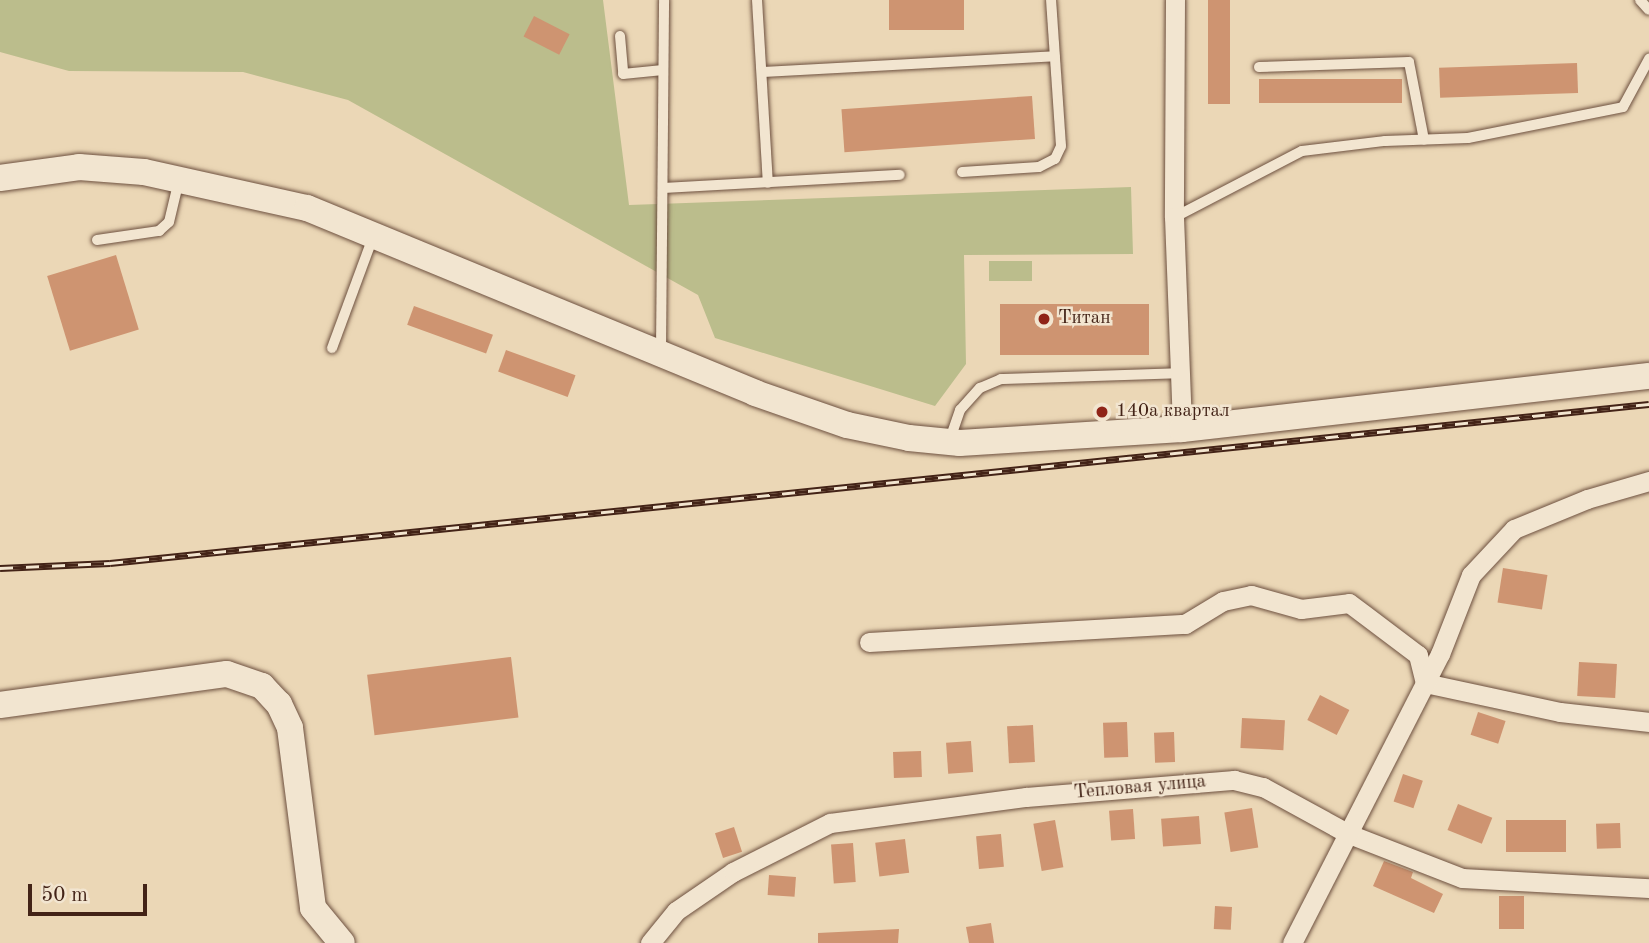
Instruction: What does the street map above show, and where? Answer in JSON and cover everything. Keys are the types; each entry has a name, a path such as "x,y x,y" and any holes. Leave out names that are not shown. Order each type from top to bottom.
{"street":[{"path":"1175,0 1174,217 1182,429"},
{"path":"0,178 79,167 180,178 307,208 661,351 755,393 848,425 948,442 1182,429 1649,376"},
{"path":"1292,943 1425,682 1471,575 1514,528 1587,499 1649,481"},
{"path":"869,642 1185,624 1223,601 1251,595 1301,609 1349,603 1418,655 1425,682"},
{"path":"0,705 227,674 262,686 279,704 290,728 313,908 342,943"},
{"path":"1425,682 1560,712 1649,722"},
{"name":"Тепловая улица","path":"650,943 676,911 733,872 830,823 1026,797 1234,780 1263,787 1349,834 1462,878 1649,888"}],"lane":[{"path":"661,351 664,0"},
{"path":"757,0 768,183"},
{"path":"962,172 1039,167 1055,159 1061,146 1051,0"},
{"path":"1640,0 1649,10"},
{"path":"620,36 623,74 663,70"},
{"path":"763,72 1055,56"},
{"path":"1174,217 1302,150 1424,139 1468,138 1623,107 1649,59"},
{"path":"1259,67 1409,62 1424,139"},
{"path":"664,188 900,175"},
{"path":"97,240 159,231 169,222 180,178"},
{"path":"332,348 374,234"},
{"path":"948,442 960,410 980,388 1001,379 1180,373"}],"green space":[{"path":"0,0 603,0 629,205 1131,187 1133,254 964,255 966,364 935,406 715,338 698,295 348,100 243,72 69,71 0,52"},
{"path":"989,261 1032,261 1032,281 989,281"}],"building":[{"path":"889,0 964,0 964,30 889,30"},
{"path":"1208,0 1230,0 1230,104 1208,104"},
{"path":"534,16 570,34 559,55 524,36"},
{"path":"1577,63 1578,93 1440,98 1439,68"},
{"path":"1259,79 1402,79 1402,103 1259,103"},
{"path":"1032,96 1035,139 844,152 841,109"},
{"path":"116,255 139,330 70,351 47,276"},
{"path":"1000,304 1149,304 1149,355 1000,355"},
{"path":"414,306 493,335 486,354 407,325"},
{"path":"506,350 576,375 568,397 498,372"},
{"path":"1503,568 1547,575 1542,610 1498,603"},
{"path":"511,657 518,718 375,735 367,675"},
{"path":"1579,662 1617,664 1615,698 1577,696"},
{"path":"1320,695 1349,710 1337,735 1307,720"},
{"path":"1478,712 1506,721 1498,744 1471,735"},
{"path":"1242,718 1285,720 1283,750 1240,748"},
{"path":"1127,722 1128,757 1104,758 1103,723"},
{"path":"1033,725 1035,762 1009,763 1007,726"},
{"path":"1174,732 1175,762 1155,763 1154,733"},
{"path":"971,741 973,772 948,774 946,743"},
{"path":"921,751 922,777 894,778 893,752"},
{"path":"1403,774 1423,781 1413,808 1394,801"},
{"path":"1458,804 1492,818 1482,844 1448,830"},
{"path":"1252,808 1258,848 1231,852 1224,812"},
{"path":"1133,809 1135,839 1111,841 1109,811"},
{"path":"1199,816 1201,844 1163,847 1161,819"},
{"path":"1055,820 1063,867 1042,871 1033,824"},
{"path":"1506,820 1566,820 1566,852 1506,852"},
{"path":"1620,823 1621,848 1597,849 1596,824"},
{"path":"734,827 742,852 723,858 715,833"},
{"path":"1001,834 1004,867 979,869 976,836"},
{"path":"905,839 909,873 879,876 875,843"},
{"path":"853,843 856,882 834,883 831,845"},
{"path":"1384,861 1413,872 1411,878 1443,894 1434,913 1373,886"},
{"path":"769,875 796,877 795,897 768,895"},
{"path":"1499,896 1524,896 1524,929 1499,929"},
{"path":"1215,906 1232,907 1231,930 1214,929"},
{"path":"991,923 994,943 969,943 966,927"},
{"path":"899,929 898,943 818,943 818,933"}],"railway":[{"path":"0,568 110,563 1649,404"}],"place":[{"name":"Титан","path":"1044,319"},
{"name":"140а квартал","path":"1102,412"}]}
